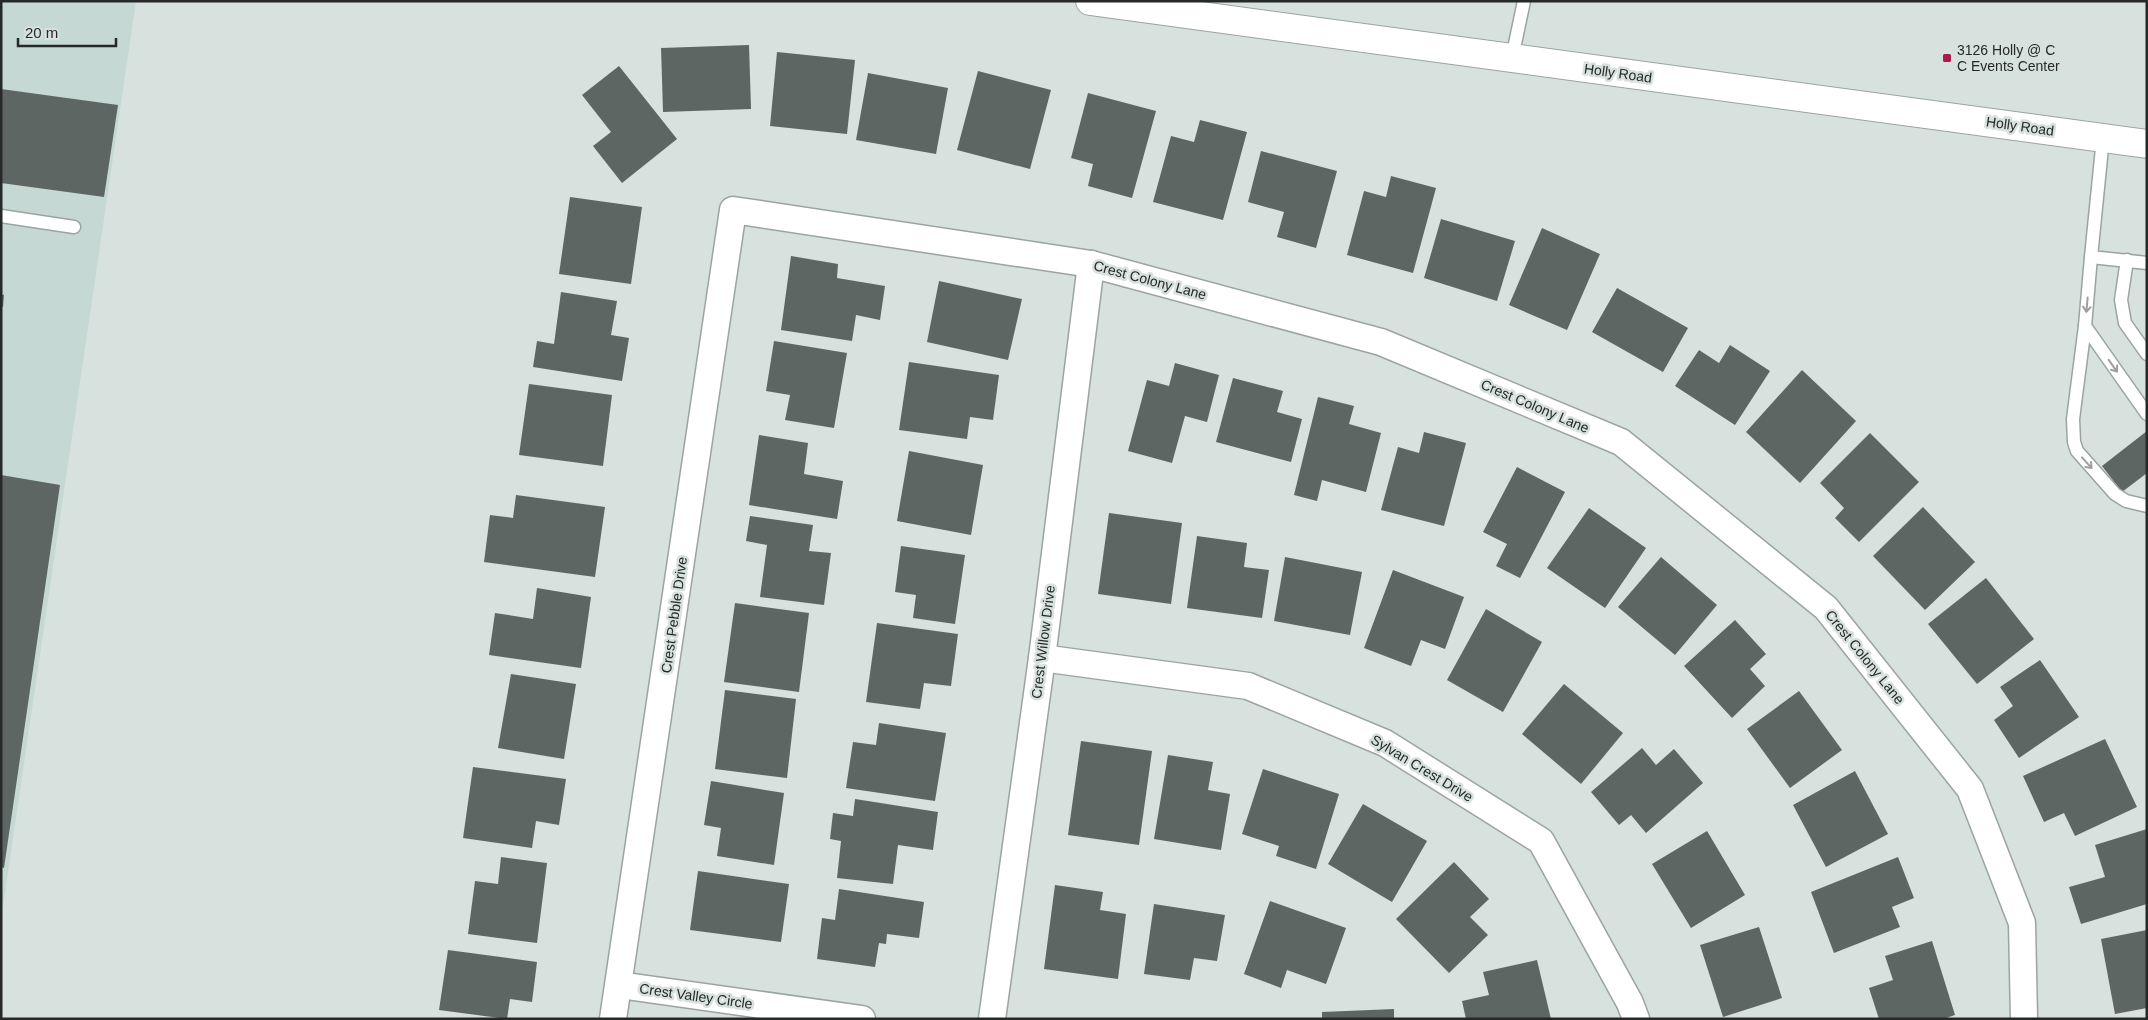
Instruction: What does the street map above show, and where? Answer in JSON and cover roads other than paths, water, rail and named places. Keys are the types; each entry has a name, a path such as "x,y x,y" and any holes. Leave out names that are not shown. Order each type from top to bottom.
{"main road":[{"name":"Holly Road","path":"1090,1 2147,144"}],"street":[{"name":"Crest Colony Lane","path":"733,210 1091,264 1381,342 1621,442 1826,608 1970,789 2022,923 2024,1019"},
{"name":"Crest Pebble Drive","path":"613,1019 733,210"},
{"name":"Crest Willow Drive","path":"992,1019 1042,658 1091,264"},
{"name":"Sylvan Crest Drive","path":"1042,658 1248,686 1385,743 1541,840 1630,1003 1636,1019"},
{"name":"Crest Valley Circle","path":"619,985 862,1019"}],"lane":[{"path":"1512,58 1524,1"},
{"path":"2103,138 2085,326 2073,419 2074,442 2077,451 2115,494 2126,501 2147,506"},
{"path":"1,216 74,228"},
{"path":"2091,257 2147,263"},
{"path":"2127,260 2121,300 2125,323 2147,354"},
{"path":"2085,326 2147,414"}],"place":[{"name":"3126 Holly @ C C Events Center","path":"1947,58"}]}
